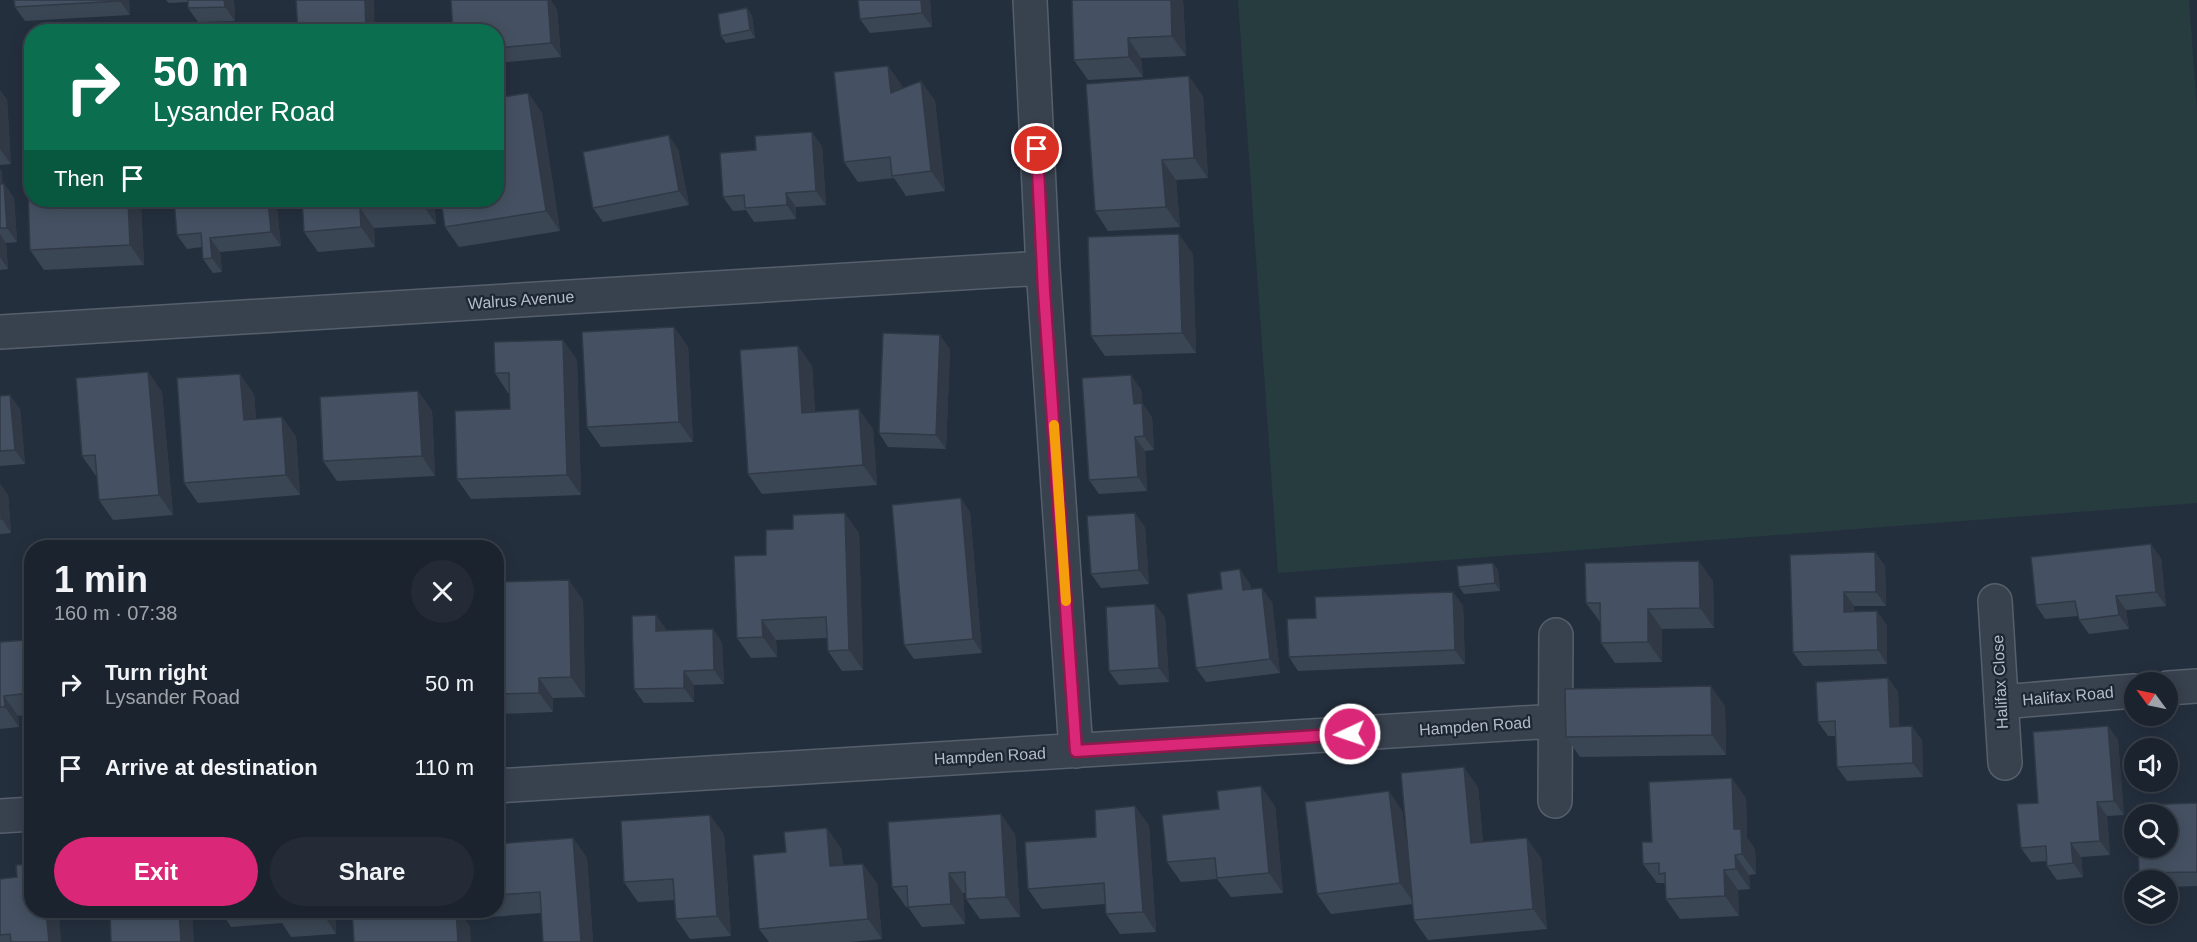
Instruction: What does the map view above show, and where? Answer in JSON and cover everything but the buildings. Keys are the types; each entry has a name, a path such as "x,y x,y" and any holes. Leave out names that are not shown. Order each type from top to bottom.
{"street":[{"path":"1030,0 1043,268 1076,751"},
{"name":"Walrus Avenue","path":"0,332 1043,268"},
{"name":"Halifax Close","path":"1995,602 2005,763"},
{"path":"1555,801 1556,635"},
{"path":"2178,687 2197,686"},
{"name":"Halifax Road","path":"2001,702 2124,692"},
{"name":"Hampden Road","path":"504,786 1556,721"},
{"path":"0,816 24,814"}],"green space":[{"path":"1238,0 2189,0 2197,110 2197,503 1278,573"}],"slow traffic":[{"path":"1054,425 1066,601"}],"route":[{"path":"1037,149 1044,291 1076,751 1350,734"}]}
